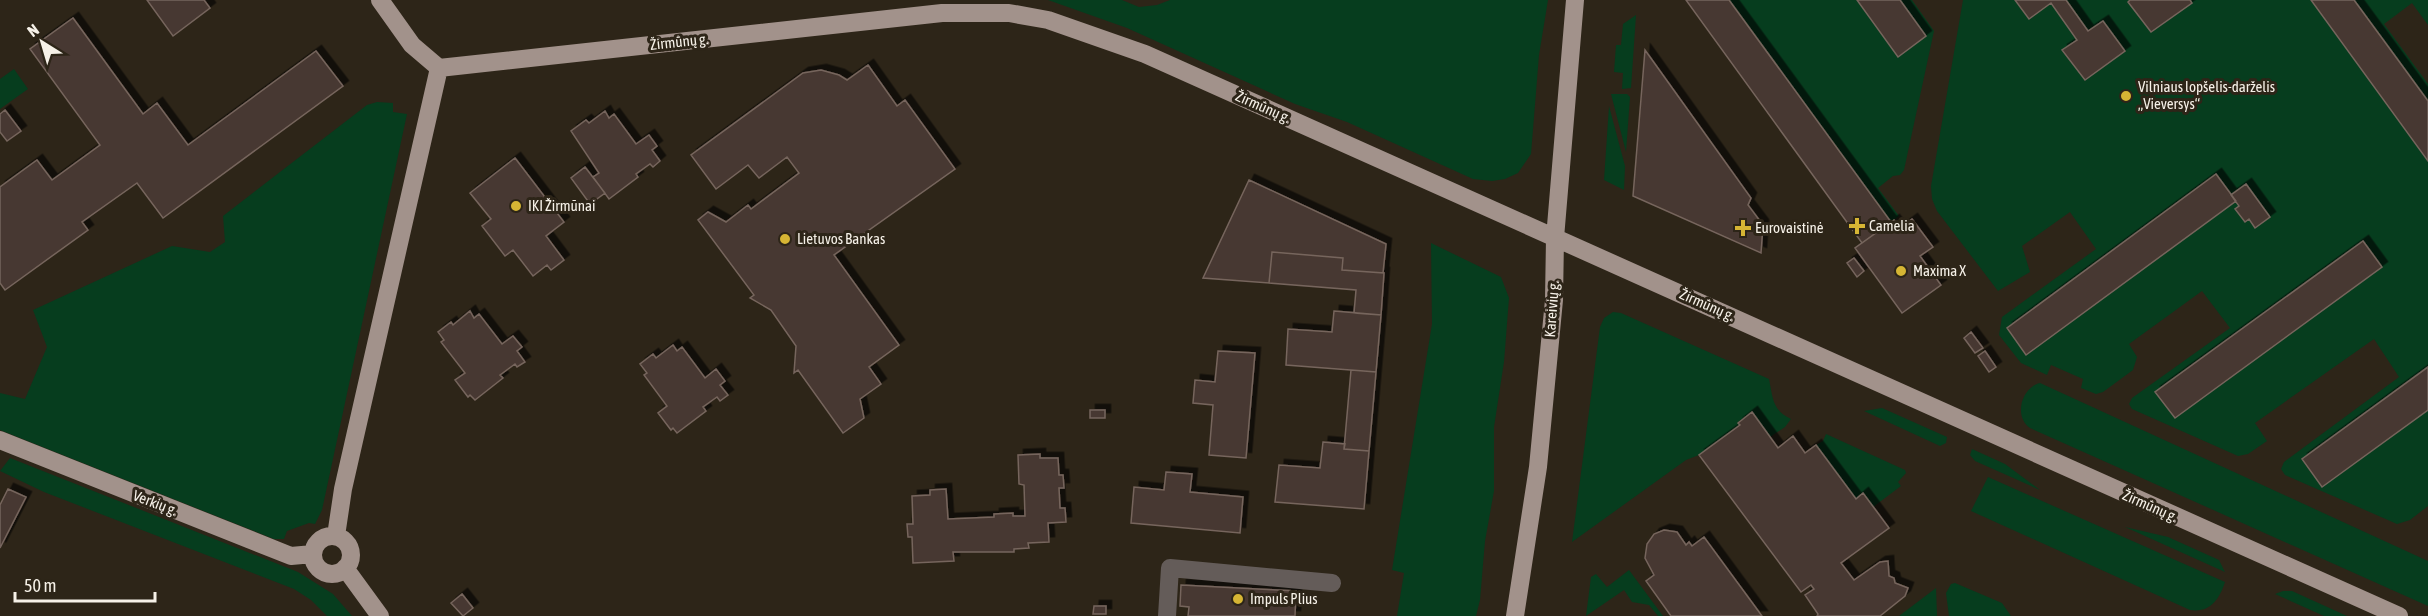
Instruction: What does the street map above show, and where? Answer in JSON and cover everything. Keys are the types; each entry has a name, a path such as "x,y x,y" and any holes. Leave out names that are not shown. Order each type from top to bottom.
{"main road":[{"path":"336,536 345,478 439,68 412,45 380,0"},
{"name":"Kareivių g.","path":"1515,616 1538,467 1554,300 1555,238 1575,0"},
{"name":"Žirmūnų g.","path":"439,68 1009,7 1145,54 2399,616"},
{"name":"Verkių g.","path":"0,440 291,556 313,554"},
{"path":"336,536 347,543 351,556 345,568 334,574 321,571 317,567 313,554 314,548 323,538 336,536"},
{"path":"345,568 380,616"}],"lane":[{"path":"1167,616 1170,568 1332,583"}],"green space":[{"path":"1048,0 1122,0 1139,7 1157,5 1170,0 1548,0 1539,55 1531,154 1518,173 1505,179 1492,181 1473,179 1347,122 1295,104 1127,28"},
{"path":"1729,0 1912,0 1934,31 1904,170 1900,175 1893,176 1878,188 1899,216 1891,222"},
{"path":"1963,0 2428,0 2428,25 2412,3 2384,24 2428,84 2428,506 2410,520 2397,524 2285,475 2281,469 2284,462 2399,377 2374,339 2255,423 2267,441 2248,454 2238,456 2132,409 2129,404 2132,398 2230,328 2202,291 2129,344 2137,357 2133,370 2103,392 2096,394 2081,388 2083,379 2051,365 2047,375 2021,363 1999,335 2002,317 2096,249 2070,212 2022,246 2030,272 1998,291 1937,211 1932,199 1931,186"},
{"path":"1636,15 1631,88 1622,89 1623,73 1614,72 1616,45 1621,45 1623,24"},
{"path":"14,69 28,89 0,109 0,79"},
{"path":"1611,94 1627,94 1630,97 1626,152"},
{"path":"377,102 393,103 393,112 407,114 322,510 315,524 309,523 287,531 284,539 274,539 0,430 0,393 25,399 47,347 33,310 172,246 210,252 225,242 223,216 367,105"},
{"path":"1609,106 1625,166 1624,190 1604,180"},
{"path":"1431,243 1501,277 1509,298 1504,362 1494,427 1494,491 1476,616 1397,616 1404,573 1392,570 1432,324"},
{"path":"1613,312 1621,313 1769,379 1777,407 1780,412 1791,419 1785,427 1770,437 1752,412 1738,422 1740,425 1699,455 1686,460 1572,542 1600,327 1604,318"},
{"path":"2040,383 2428,561 2428,606 2030,428 2022,416 2022,402 2028,390"},
{"path":"1882,408 1947,437 1946,443 1940,446 1864,411"},
{"path":"1826,434 1905,470 1906,473 1898,482 1901,486 1873,507 1863,493 1856,499 1816,445 1823,441"},
{"path":"1972,449 2005,464 2040,490 1975,461 1970,455"},
{"path":"10,458 298,572 333,594 352,616 327,616 311,600 294,589 44,492 0,471"},
{"path":"1988,477 2225,582 2217,600 2203,609 2190,610 1971,511"},
{"path":"2125,527 2168,537 2219,560 2225,572"},
{"path":"1629,570 1663,616 1658,616 1649,605 1632,602 1624,590 1586,616 1591,577 1596,574 1607,587"},
{"path":"1955,583 2002,603 2011,616 1949,616 1946,593 1951,584"},
{"path":"1936,588 1937,616 1899,616"},
{"path":"2292,591 2347,616 2324,616 2275,594"}],"building":[{"path":"147,0 204,0 210,8 173,36"},
{"path":"1686,0 1729,0 1891,222 1862,243"},
{"path":"1857,0 1900,0 1926,36 1898,57"},
{"path":"2015,0 2066,0 2088,31 2103,21 2125,51 2085,80 2062,50 2077,40 2051,3 2029,19"},
{"path":"2130,0 2190,0 2192,3 2151,32 2128,2"},
{"path":"2311,0 2354,0 2428,101 2428,161"},
{"path":"73,18 143,114 157,103 188,145 316,51 343,86 163,218 137,183 82,222 88,230 5,290 0,283 0,187 37,160 52,180 100,145 30,49"},
{"path":"1645,50 1751,198 1748,205 1763,225 1761,253 1633,196"},
{"name":"Lietuvos Bankas","path":"868,65 897,106 905,100 955,169 834,255 899,345 869,367 881,384 860,399 864,418 843,433 798,370 794,373 796,346 771,310 750,298 754,295 698,220 708,212 726,222 748,205 751,209 799,173 787,157 759,178 748,165 716,189 691,155 803,73 821,70 847,80"},
{"path":"5,110 21,131 7,141 0,132 0,114"},
{"path":"605,111 609,118 614,114 636,144 649,135 657,146 652,150 660,161 653,167 650,164 636,174 638,177 609,199 593,177 599,173 571,131 586,120 589,123"},
{"name":"IKI Žirmūnai","path":"515,158 564,222 546,236 564,260 551,270 547,265 533,276 513,250 505,256 482,226 491,219 470,193"},
{"path":"585,167 605,193 590,204 571,178"},
{"path":"2216,174 2236,201 2026,355 2007,328"},
{"path":"1249,180 1386,244 1383,273 1342,270 1343,258 1272,252 1269,283 1203,278"},
{"path":"2246,184 2270,217 2255,228 2249,219 2245,222 2235,209 2239,206 2231,195"},
{"name":"Maxima X","path":"1912,219 1933,247 1920,256 1941,285 1902,313 1855,248 1894,220 1900,228"},
{"path":"2363,241 2382,267 2175,418 2155,392"},
{"path":"1272,252 1343,258 1342,270 1384,273 1381,315 1354,313 1356,290 1269,283"},
{"path":"1854,258 1864,271 1857,277 1847,263"},
{"path":"470,311 474,318 479,314 502,344 513,336 522,347 517,351 525,362 517,367 515,364 500,375 503,378 475,400 470,395 468,397 455,380 465,373 441,342 444,340 438,332 451,322 453,325"},
{"path":"1334,311 1381,315 1376,372 1286,365 1288,329 1332,332"},
{"path":"1971,332 1983,348 1975,353 1964,338"},
{"path":"673,345 677,351 682,347 705,378 716,369 725,381 720,385 728,395 720,401 717,397 703,407 706,411 677,433 673,428 671,430 658,413 667,406 644,375 647,373 640,364 653,354 656,358"},
{"path":"1218,351 1255,353 1246,458 1209,455 1213,405 1193,403 1195,380 1215,382"},
{"path":"1985,351 1996,367 1989,372 1978,356"},
{"path":"2428,367 2428,410 2322,487 2302,459"},
{"path":"1351,370 1376,372 1369,451 1344,449"},
{"path":"1090,410 1105,410 1105,418 1090,418"},
{"path":"1752,412 1778,448 1793,436 1805,453 1816,445 1856,499 1863,493 1889,528 1841,563 1854,580 1880,562 1888,561 1889,576 1894,578 1895,583 1908,588 1905,596 1880,616 1817,616 1818,614 1805,595 1814,589 1811,585 1801,592 1699,455 1740,425 1738,423"},
{"path":"1323,442 1345,444 1344,449 1369,451 1364,509 1275,502 1279,465 1320,468"},
{"path":"1040,454 1040,458 1058,458 1059,475 1063,475 1064,488 1059,488 1060,508 1065,508 1066,522 1048,523 1049,542 1028,543 1029,548 1014,549 1014,552 953,552 954,561 913,563 912,537 908,537 907,524 913,524 912,496 930,495 930,490 946,489 948,519 994,517 994,514 1013,513 1013,516 1025,516 1024,485 1019,484 1018,455"},
{"path":"1166,472 1192,474 1190,492 1243,497 1240,533 1131,523 1134,487 1164,490"},
{"path":"8,489 26,497 0,548 0,505"},
{"path":"1664,530 1677,532 1686,545 1689,542 1692,546 1704,537 1762,616 1671,616 1646,581 1654,575 1645,558 1647,544 1654,534"},
{"name":"Impuls Plius","path":"1181,585 1296,591 1295,616 1188,616 1189,607 1180,606"},
{"path":"462,594 473,608 463,616 451,603"},
{"path":"1094,606 1106,606 1106,614 1093,614"}],"place":[{"name":"Vilniaus lopšelis-darželis „Vieversys“","path":"2126,96"},
{"name":"IKI Žirmūnai","path":"516,206"},
{"name":"Camelia","path":"1857,226"},
{"name":"Eurovaistinė","path":"1743,228"},
{"name":"Lietuvos Bankas","path":"785,239"},
{"name":"Maxima X","path":"1901,271"},
{"name":"Impuls Plius","path":"1238,599"}]}
